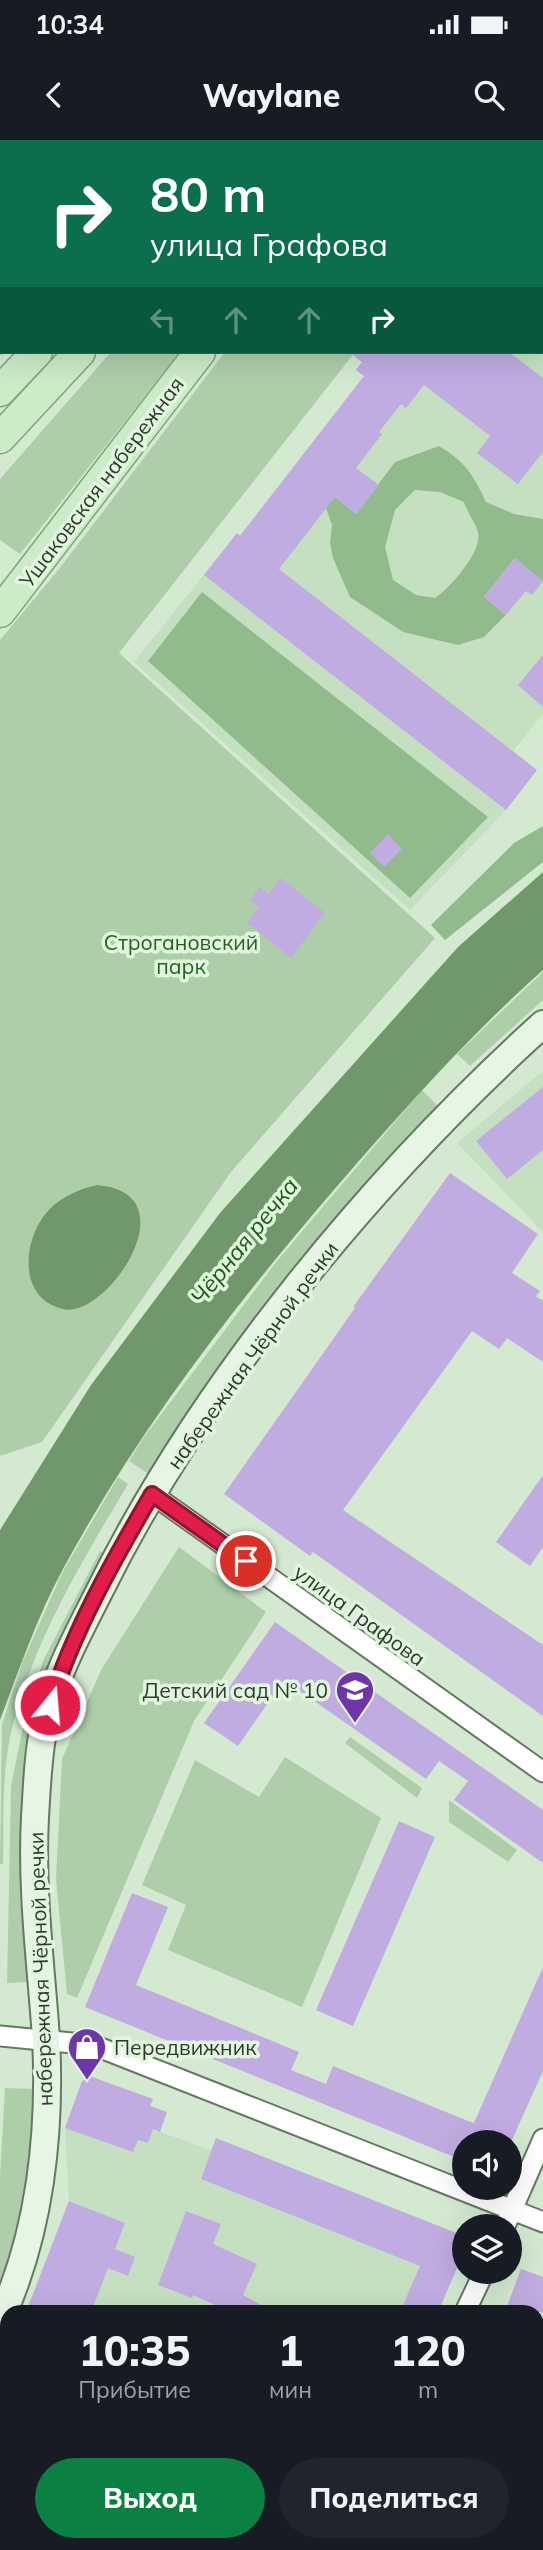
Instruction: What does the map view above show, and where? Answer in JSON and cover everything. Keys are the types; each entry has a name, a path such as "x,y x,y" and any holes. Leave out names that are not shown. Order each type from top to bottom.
{"main road":[{"path":"0,391 35,354"},
{"path":"0,438 78,354"},
{"name":"Ушаковская набережная","path":"1,612 198,354"}],"street":[{"name":"набережная Чёрной речки","path":"6,2305 23,2262 39,2183 47,2096 46,2041 35,1892 35,1819 44,1723 61,1668 122,1545 152,1494 212,1403 285,1304 348,1225 426,1140 543,1024"},
{"name":"улица Графова","path":"152,1494 543,1772"},
{"path":"0,2036 93,2045 499,2214"},
{"path":"511,2214 543,2139"},
{"path":"522,2220 543,2222"},
{"path":"468,2305 478,2284"}],"shaded area":[{"path":"357,354 543,354 543,714 513,751 537,770 506,810 410,910 134,662 237,533 240,535 364,376 356,370 362,362 355,357"},
{"path":"439,446 467,470 486,502 514,514 543,519 543,581 514,559 484,597 506,615 484,637 458,645 403,632 350,597 333,558 330,543 332,525 326,508 335,497 356,514 395,462","holes":["415,490 440,492 464,502 477,529 478,540 471,559 449,586 435,598 416,595 393,580 385,547 395,510"]},
{"path":"202,592 488,817 410,898 148,661"},
{"path":"543,826 543,862 445,940 431,925 514,843"},
{"path":"543,1071 543,1232 457,1143"},
{"path":"92,2077 153,2099 143,2126 211,2150 216,2138 452,2231 452,2280 441,2305 29,2305 69,2201 65,2128 82,2081"},
{"path":"522,2269 543,2277 543,2305 508,2305 515,2284 522,2284"}],"green space":[{"path":"109,354 178,354 20,554 0,540 0,479"},
{"name":"Строгановский парк","path":"223,354 353,354 119,653 435,938 231,1172 42,1442 0,1456 0,640 59,569"},
{"path":"543,972 543,1000 470,1066 457,1054"},
{"path":"422,1090 442,1110 150,1475 129,1461 144,1437 277,1261"},
{"path":"118,1477 128,1484 62,1600 22,1693 9,1742 4,1794 3,1864 0,1864 2,1724 22,1663 62,1573"},
{"path":"179,1547 266,1612 194,1721 77,1998 67,1994 56,1879 62,1759 101,1670"},
{"path":"100,1551 105,1554 32,1723 21,1821 20,1897 28,1982 7,1983 11,1786 24,1722 43,1661"},
{"path":"350,1737 422,1788 417,1798 345,1743"},
{"path":"285,1757 381,1818 302,2007 168,1950 186,1905 142,1885 195,1760 259,1797"},
{"path":"449,1800 517,1850 508,1862 449,1822"},
{"path":"5,2088 33,2089 33,2138 28,2204 0,2296 0,2176"}],"water":[{"name":"Чёрная речка","path":"543,872 543,970 463,1047 388,1128 263,1275 190,1369 123,1467 63,1569 37,1625 0,1720 0,1530 91,1385 220,1213 458,947"},
{"path":"97,1185 125,1193 138,1209 140,1231 132,1254 118,1277 100,1295 81,1307 63,1309 39,1295 32,1283 29,1271 31,1243 43,1217 54,1205 74,1193"}],"building":[{"path":"352,354 512,354 543,378 543,452 518,484 477,453 490,436 424,385 406,408 401,404 356,468 379,485 356,514 335,497 279,569 537,770 506,810 204,575 237,533 240,536 364,376 356,370 362,362"},
{"path":"515,558 543,581 532,595 526,591 506,615 484,597"},
{"path":"543,655 543,707 518,685"},
{"path":"388,834 402,849 384,867 370,853"},
{"path":"281,878 325,913 291,958 247,923 259,907 249,900 260,887 269,894"},
{"path":"543,1087 543,1150 507,1179 476,1141"},
{"path":"450,1173 538,1234 512,1273 540,1291 536,1296 543,1301 543,1362 507,1338 499,1349 472,1331 343,1510 543,1645 543,1716 313,1552 310,1556 224,1494 355,1308 353,1307"},
{"path":"543,1475 543,1547 530,1566 496,1542"},
{"path":"275,1622 543,1810 543,1863 454,1800 468,1781 439,1761 426,1779 284,1680 238,1746 204,1723"},
{"path":"399,1821 435,1837 353,2026 316,2010"},
{"path":"132,1893 168,1907 136,1985 299,2052 291,2070 326,2084 333,2066 478,2125 474,2123 543,1967 543,2071 516,2130 452,2130 452,2156 85,2007"},
{"path":"92,2077 153,2099 150,2106 167,2112 160,2132 153,2129 148,2143 138,2140 133,2152 65,2128 82,2081"},
{"path":"216,2138 452,2231 452,2280 441,2305 403,2305 420,2266 201,2179"},
{"path":"69,2201 125,2223 115,2249 135,2257 128,2276 108,2268 94,2305 29,2305"},
{"path":"186,2211 221,2224 213,2244 257,2264 243,2295 261,2305 215,2305 158,2285"},
{"path":"522,2269 543,2277 543,2305 508,2305 515,2284 522,2284"}],"place":[{"name":"Детский сад № 10","path":"355,1724"},
{"name":"Передвижник","path":"87,2081"}],"route":[{"path":"50,1705 61,1668 122,1545 152,1494 246,1561"}]}
